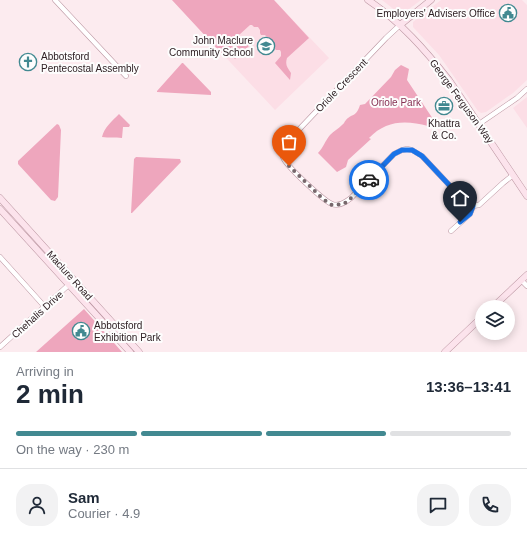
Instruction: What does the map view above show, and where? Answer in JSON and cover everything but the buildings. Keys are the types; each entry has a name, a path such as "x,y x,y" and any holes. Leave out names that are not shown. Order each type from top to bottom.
{"main road":[{"name":"George Ferguson Way","path":"368,0 379,7 400,25 442,71 527,196"},
{"path":"400,25 431,0"},
{"name":"Maclure Road","path":"0,198 140,352"},
{"name":"Maclure Road","path":"0,209 130,352"},
{"path":"500,300 527,275"},
{"path":"445,352 475,324"}],"street":[{"path":"55,0 126,76"},
{"name":"Oriole Crescent","path":"400,25 285,144 283,150 284,159 289,166 323,199 332,205 344,204 394,154 402,150 412,150 422,156 467,204 473,206"},
{"path":"479,124 517,98 527,89"},
{"path":"451,231 470,214 473,206 479,205 513,175"},
{"path":"0,258 45,307"},
{"name":"Chehalis Drive","path":"0,347 74,280"},
{"path":"521,280 527,286"}],"shaded area":[{"name":"John Maclure Community School","path":"172,0 274,0 329,58 275,110"},
{"path":"382,0 421,0 401,15"},
{"path":"441,0 522,0 527,5 527,80 513,93 486,112 481,113 478,111 439,55 413,27 413,22"},
{"path":"527,97 527,128 513,108"}],"green space":[{"path":"172,0 274,0 309,38 287,58 287,66 291,73 290,80 275,63 281,56 280,50 276,50 274,48 275,45 273,42 267,41 267,37 265,35 261,35 258,27 250,25 239,35 235,44 223,55"},
{"path":"247,41 250,45 235,59 228,52 238,43 242,46"},
{"path":"182,63 211,92 211,95 157,92"},
{"name":"Oriole Park","path":"401,65 409,69 407,80 433,119 428,126 404,122 382,128 369,138 371,139 348,160 346,167 337,172 318,153 330,135 343,125 348,118 355,114 360,105 365,104"},
{"path":"119,114 130,125 129,127 123,127 122,138 102,137 106,128"},
{"path":"57,124 61,130 58,197 55,201 51,200 18,164 18,161"},
{"path":"136,157 180,159 181,162 131,213 134,159"},
{"name":"Abbotsford Exhibition Park","path":"84,309 122,352 36,352"}],"way so far":[{"path":"289,166 323,199 332,205 344,204 369,180"}],"place":[{"name":"Employers' Advisers Office","path":"508,13"},
{"name":"John Maclure Community School","path":"266,46"},
{"name":"Abbotsford Pentecostal Assembly","path":"28,62"},
{"name":"Khattra & Co.","path":"444,106"},
{"name":"Abbotsford Exhibition Park","path":"81,331"}],"route":[{"path":"369,180 394,154 402,150 412,150 422,156 467,204 473,206 470,214 460,222"}]}
